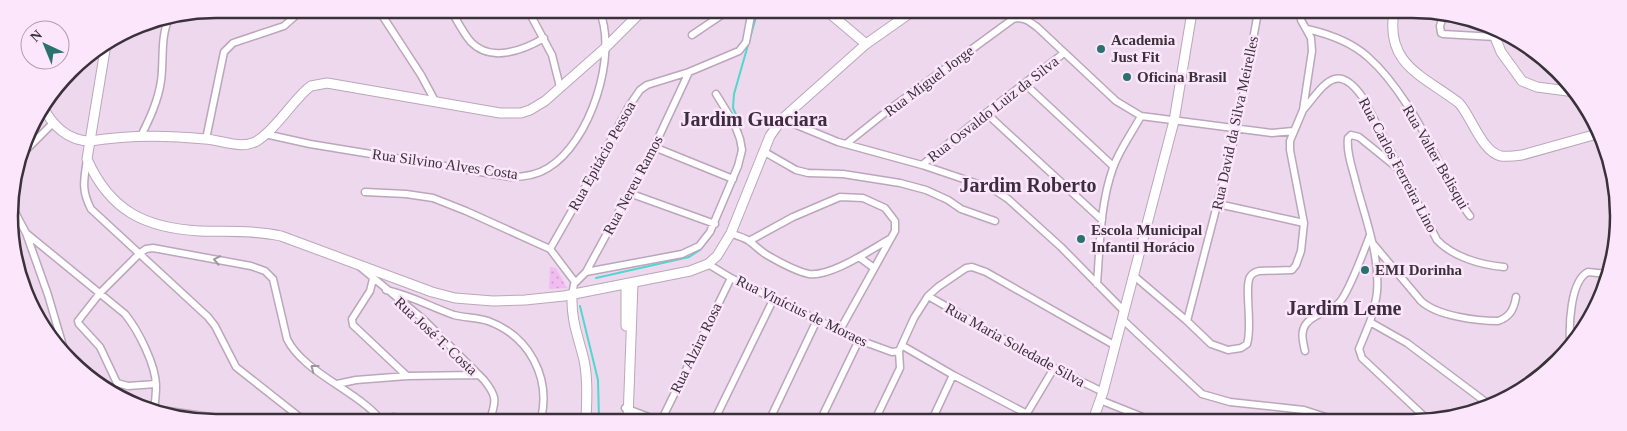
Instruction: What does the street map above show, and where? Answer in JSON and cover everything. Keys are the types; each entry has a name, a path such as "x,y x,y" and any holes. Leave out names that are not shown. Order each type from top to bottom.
{"main road":[{"path":"47,111 53,123 70,137 80,141 141,136 206,138 236,144 249,144 265,134 306,90 318,84 327,83 343,84 512,114 530,110 537,106 605,48 635,18"},
{"path":"835,18 866,44"},
{"path":"105,51 87,159 95,176 109,197 122,208 139,218 179,228 258,232 281,236 432,292 456,298 493,301 525,300 572,295 690,271 708,264 724,247 763,151 770,136 782,119 866,44 904,18"},
{"path":"1096,413 1102,396 1174,120 1191,18"},
{"path":"1393,18 1392,31 1394,44 1400,57 1410,69 1459,103 1486,145 1497,154 1522,155 1592,135"},
{"path":"1498,38 1501,52 1522,81 1537,87 1565,91"},
{"path":"627,412 630,283"},
{"path":"572,295 571,313 584,361 587,384 586,413"}],"street":[{"path":"206,138 224,52 233,43 284,26 293,18"},
{"path":"384,18 421,75 435,101"},
{"path":"455,18 472,43 490,52 511,52 523,49 544,38"},
{"path":"533,18 552,55 560,87"},
{"name":"Rua Silvino Alves Costa","path":"265,134 310,144 511,177 530,176 550,167 564,154 580,134 590,114 603,74 605,28 602,18"},
{"path":"692,35 714,18"},
{"name":"Rua Epitácio Pessoa","path":"550,249 635,97 647,85 689,72 742,49 746,42 750,18"},
{"name":"Rua Miguel Jorge","path":"846,144 886,112 1013,19 1021,18 1028,20 1064,54"},
{"name":"Rua David da Silva Meirelles","path":"1187,320 1237,128 1257,18"},
{"path":"1133,275 1187,320 1211,344 1228,350 1244,347 1249,339 1250,328 1248,279 1255,272 1292,270 1301,251 1304,223 1290,150 1293,131 1303,110 1312,51 1311,38 1301,18"},
{"path":"1442,20 1440,26 1441,33 1443,34 1487,33"},
{"path":"141,136 157,101 161,80 164,34 167,23"},
{"name":"Rua Valter Belisqui","path":"1307,29 1333,36 1350,44 1370,58 1380,69 1423,129 1456,196 1470,216"},
{"path":"1064,54 1116,101 1142,116 1272,133 1293,131"},
{"name":"Rua Osvaldo Luiz da Silva","path":"922,165 986,113 1064,54"},
{"name":"Rua Nereu Ramos","path":"575,282 586,272 654,147 689,72"},
{"name":"Rua Carlos Ferreira Lino","path":"1303,110 1329,80 1336,78 1351,82 1363,98 1431,230 1444,247 1470,259 1504,267"},
{"path":"1025,84 1113,166"},
{"path":"586,272 674,256 692,251 704,240 715,224 742,150 734,123 716,94"},
{"path":"986,113 1102,220"},
{"path":"1097,284 1102,220 1113,166 1142,116"},
{"path":"782,119 818,135 922,165 980,184 1000,194 1055,241 1097,284 1123,315 1202,394 1230,402 1304,410 1314,413"},
{"path":"31,145 53,123"},
{"path":"1401,171 1359,137 1351,136 1348,141 1355,177 1373,244 1378,280 1377,294 1370,322 1359,349 1362,358 1421,413"},
{"path":"654,147 733,179"},
{"path":"763,151 796,170 808,173 843,174 900,183 926,190 948,200 960,209 995,221"},
{"path":"87,159 83,183 84,193 91,209 140,253 215,326 231,361 241,373 295,413"},
{"path":"365,192 406,194 433,198 550,249 575,282 572,295"},
{"path":"629,193 715,224"},
{"path":"749,241 828,201 840,197 852,197 876,203 892,215 896,226 891,238 840,330"},
{"path":"1218,204 1304,223"},
{"path":"18,218 26,233 48,295 61,339"},
{"path":"26,233 125,314 134,325 146,347 156,384 154,404"},
{"path":"731,233 749,241 767,255 802,272 811,274 828,272 859,257 891,238"},
{"path":"1305,351 1302,337 1305,326 1312,319 1331,309 1342,299 1370,235"},
{"path":"1373,244 1421,301 1426,306 1440,312 1498,321 1509,315 1516,296"},
{"path":"156,384 128,386 117,383 100,347 79,324 79,318 100,293 140,253 146,249 153,248 251,266 265,271 273,279 290,346 309,364 373,413"},
{"path":"859,257 874,268"},
{"name":"Rua José T. Costa","path":"356,264 422,320 491,389 495,398 491,413"},
{"name":"Rua Vinícius de Moraes","path":"708,264 731,278 859,340 892,352 901,348 953,375 1018,413"},
{"path":"878,413 900,368 901,348 914,318 928,296 966,268 972,267 986,272 1114,345"},
{"path":"1570,335 1570,313 1580,279 1588,272 1601,273"},
{"name":"Rua Alzira Rosa","path":"665,413 731,278"},
{"path":"373,279 370,291 352,319 353,325 408,376"},
{"path":"386,290 407,296 452,314 489,322 518,340 532,356 541,377 544,408 543,413"},
{"name":"Rua Maria Soledade Silva","path":"928,296 1102,396 1136,413"},
{"path":"718,413 774,298"},
{"path":"773,413 817,320"},
{"path":"1370,322 1406,343 1483,400"},
{"path":"824,413 859,340"},
{"path":"1027,413 1054,368"},
{"path":"336,384 356,380 408,376 478,375"},
{"path":"935,413 953,375"}],"shaded area":[{"path":"550,267 556,268 567,288 549,289"}],"waterway":[{"path":"742,138 738,119 733,108 734,94 756,18"},
{"path":"596,278 689,257 700,250 710,237"},
{"path":"580,306 598,380 599,413"}],"place":[{"name":"Academia Just Fit","path":"1101,49"},
{"name":"Oficina Brasil","path":"1127,77"},
{"name":"Escola Municipal Infantil Horácio","path":"1081,239"},
{"name":"EMI Dorinha","path":"1365,270"}],"district":[{"name":"Jardim Guaciara","path":"754,119"},
{"name":"Jardim Roberto","path":"1028,185"},
{"name":"Jardim Leme","path":"1344,308"}]}
